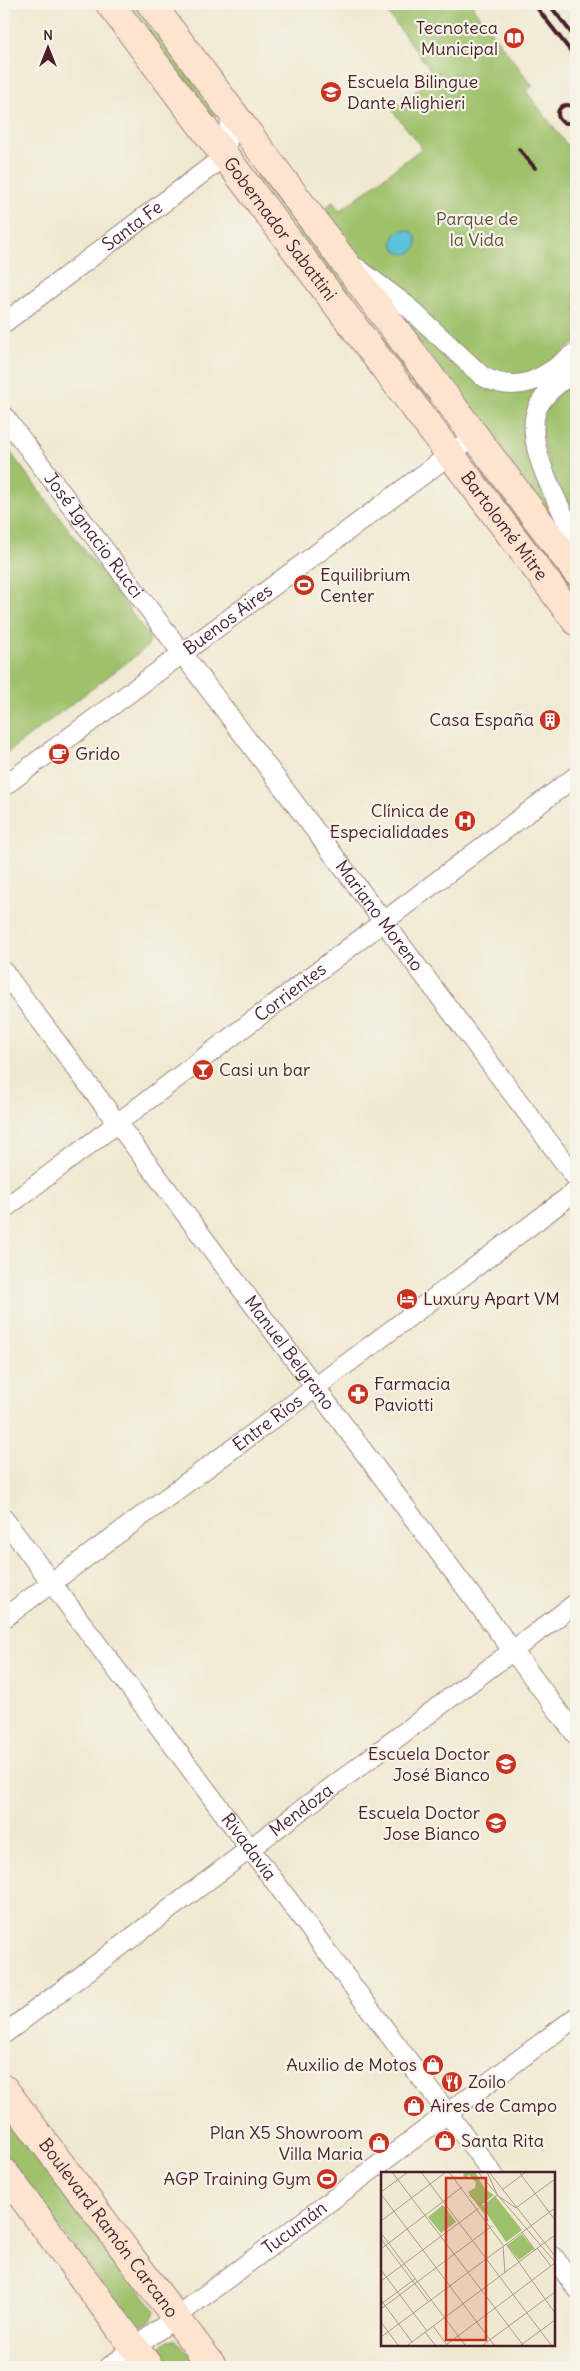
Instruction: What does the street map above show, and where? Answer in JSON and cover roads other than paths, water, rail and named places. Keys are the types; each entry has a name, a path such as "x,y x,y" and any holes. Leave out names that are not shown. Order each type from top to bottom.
{"main road":[{"name":"Gobernador Sabattini","path":"110,4 450,454"},
{"name":"Gobernador Sabattini","path":"151,4 475,436"},
{"path":"233,166 248,159 266,156"},
{"name":"Bartolomé Mitre","path":"475,436 576,571"},
{"name":"Bartolomé Mitre","path":"450,454 576,621"},
{"name":"Boulevard Ramón Carcano","path":"4,2090 213,2367"},
{"path":"4,2172 142,2358"}],"street":[{"path":"232,112 233,166"},
{"name":"Santa Fe","path":"4,323 233,166"},
{"path":"338,253 406,305 475,370 490,381 512,385 537,380 576,352"},
{"path":"576,370 546,396 538,408 533,433 539,459 576,540"},
{"name":"José Ignacio Rucci","path":"4,416 182,654"},
{"name":"Buenos Aires","path":"4,786 475,436"},
{"name":"Mariano Moreno","path":"182,654 576,1178"},
{"name":"Corrientes","path":"4,1209 576,776"},
{"name":"Manuel Belgrano","path":"4,972 576,1735"},
{"name":"Entre Ríos","path":"4,1618 316,1387 576,1191"},
{"name":"Rivadavia","path":"4,1519 449,2112 492,2172"},
{"name":"Mendoza","path":"4,2034 576,1603"},
{"name":"Tucumán","path":"109,2367 142,2358 176,2317 576,2017"},
{"path":"555,2258 576,2288"}],"water":[{"path":"405,230 414,233 417,242 414,251 405,254 396,251 393,242 396,233"}],"railway":[{"path":"534,4 576,58"},
{"path":"549,4 576,39"},
{"path":"567,105 573,108 576,114 573,120 567,123 561,120 558,114 561,108 567,105"},
{"path":"519,149 535,168"}],"place":[{"name":"Tecnoteca Municipal","path":"514,38"},
{"name":"Escuela Bilingue Dante Alighieri","path":"331,92"},
{"name":"Equilibrium Center","path":"304,585"},
{"name":"Casa España","path":"550,720"},
{"name":"Grido","path":"59,754"},
{"name":"Clínica de Especialidades","path":"465,821"},
{"name":"Casi un bar","path":"203,1070"},
{"name":"Luxury Apart VM","path":"407,1299"},
{"name":"Farmacia Paviotti","path":"358,1394"},
{"name":"Escuela Doctor José Bianco","path":"506,1764"},
{"name":"Escuela Doctor Jose Bianco","path":"496,1823"},
{"name":"Auxilio de Motos","path":"433,2065"},
{"name":"Zoilo","path":"452,2082"},
{"name":"Aires de Campo","path":"414,2106"},
{"name":"Santa Rita","path":"445,2141"},
{"name":"Plan X5 Showroom Villa Maria","path":"379,2143"},
{"name":"AGP Training Gym","path":"327,2179"}],"park label":[{"name":"Parque de la Vida","path":"477,229"}]}
